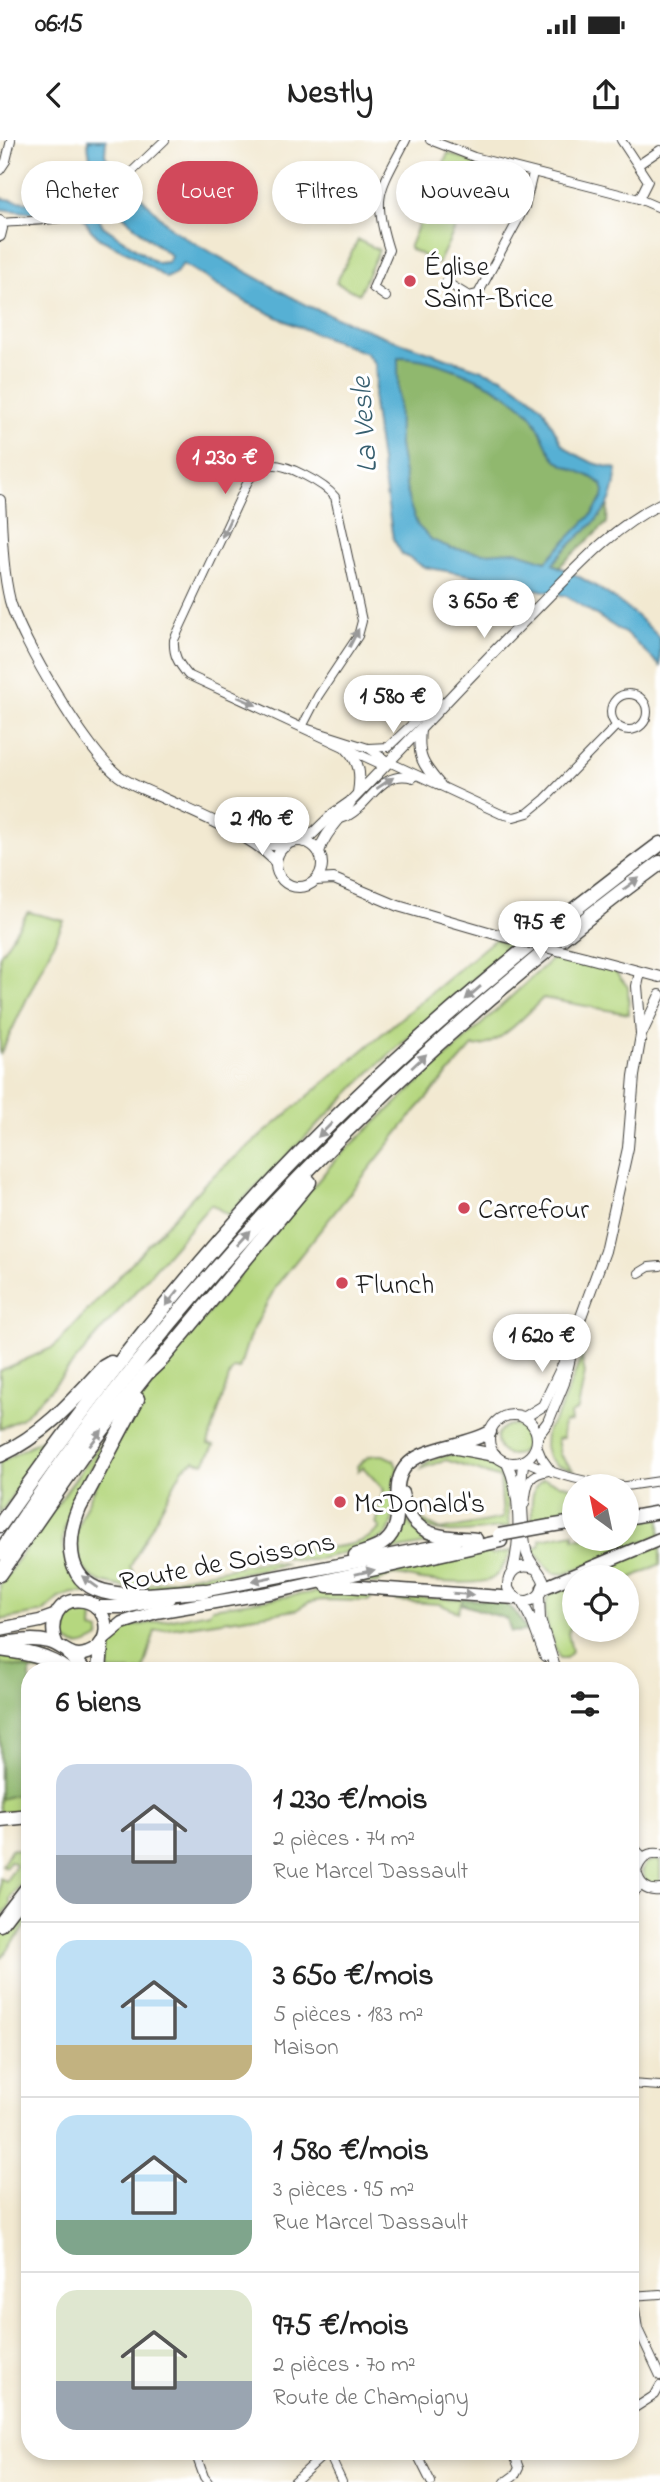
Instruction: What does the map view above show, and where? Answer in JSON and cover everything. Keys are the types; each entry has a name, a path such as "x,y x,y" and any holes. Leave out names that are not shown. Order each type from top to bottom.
{"highway":[{"path":"0,1525 125,1354 260,1197 374,1082 503,967 600,888 660,844"},
{"path":"0,1553 79,1438 151,1346 271,1207 369,1107 515,976 600,907 660,863"},
{"path":"204,1591 112,1594 89,1584 79,1575 71,1556 69,1542 72,1526 79,1507 131,1407 162,1359 287,1206 342,1144 369,1107"},
{"path":"0,1455 34,1437 59,1417 104,1367 125,1354"},
{"path":"0,1574 81,1457 146,1374 162,1359"},
{"path":"100,1662 103,1641"},
{"path":"0,1649 52,1662"},
{"path":"70,1654 77,1662"},
{"path":"0,1819 21,1817"},
{"path":"0,1924 21,1897"}],"main road":[{"path":"320,1567 386,1542 398,1518 397,1485 409,1463 423,1455 450,1448 490,1432"},
{"path":"450,1448 476,1450 494,1455"},
{"path":"404,1469 402,1496 408,1513 418,1527 436,1535 476,1539"},
{"path":"639,1510 660,1506"},
{"path":"639,1516 660,1512"},
{"name":"Route de Soissons","path":"549,1530 562,1526"},
{"name":"Route de Soissons","path":"103,1641 114,1628 136,1617 274,1592 500,1538 562,1529"},
{"name":"Route de Soissons","path":"96,1607 124,1606 320,1567 476,1539 500,1538"},
{"path":"541,1592 660,1539"},
{"path":"274,1592 346,1586 518,1600"},
{"path":"0,1629 54,1616 64,1606 77,1601 96,1607 105,1621 103,1641 87,1654 70,1654 57,1645 30,1640 0,1644"},
{"path":"54,1616 53,1636 57,1645"}],"street":[{"path":"0,170 6,161 11,140"},
{"path":"0,236 1,222 58,219 93,209 165,140"},
{"path":"386,297 373,288 389,250 380,222 380,192 406,140"},
{"path":"430,140 489,161"},
{"path":"621,140 648,181 639,199"},
{"path":"638,165 660,150"},
{"path":"534,173 639,199 660,208"},
{"path":"446,282 473,296 478,294 516,224"},
{"path":"302,727 318,696 358,636 362,621 335,496 328,488 280,465 267,465 255,472 248,481 174,640 173,653 188,675 378,763 389,762"},
{"path":"0,500 5,571 15,612 37,659 90,746 119,777 243,837 271,855 281,878 290,885 301,887 316,880 334,879"},
{"path":"304,842 350,802 578,568 616,532 638,515 660,504"},
{"path":"634,694 639,697 646,706 643,723 633,729 617,724 611,714 614,703 622,695 634,694"},
{"path":"368,748 388,747 429,709 446,702"},
{"path":"302,727 368,748 389,762 501,814 514,817 528,813 545,799 617,724"},
{"path":"420,729 418,744 421,759 440,785"},
{"path":"346,748 354,755 360,770 358,793"},
{"path":"341,820 351,816 389,778 405,775 440,785"},
{"path":"350,802 341,820 328,833 319,852 322,868 334,879 398,906 502,936 660,976"},
{"path":"243,837 274,846 286,846"},
{"path":"276,863 279,853 292,843 304,842 319,852"},
{"path":"316,880 322,868"},
{"path":"524,1417 543,1406 572,1347 611,1227 628,1148 634,1076 641,1035 637,986 640,972"},
{"path":"641,1035 660,995"},
{"path":"639,1273 649,1267 660,1266"},
{"path":"551,1662 540,1619 542,1577 534,1568 526,1550 521,1475 525,1461 548,1422 564,1383 571,1362 572,1347"},
{"path":"549,1662 532,1620 518,1600 510,1594 508,1582 519,1544 517,1514 512,1476 507,1463 494,1455 490,1446 493,1425 504,1416 524,1417 533,1425 544,1463 550,1472"},
{"path":"507,1463 525,1461 562,1475"},
{"path":"524,1513 531,1478 534,1474 550,1472"},
{"path":"639,1484 660,1481"},
{"path":"513,1570 523,1566 534,1568"},
{"path":"518,1600 528,1602 541,1592"},
{"path":"639,1854 643,1858"},
{"path":"639,1865 643,1858 650,1854 660,1854"},
{"path":"639,1878 642,1885 648,1889 660,1890"},
{"path":"639,1888 642,1885"},
{"path":"639,2085 660,2086"},
{"path":"639,2296 660,2294"},
{"path":"639,2329 641,2339 660,2376"},
{"path":"639,2405 654,2395 660,2386"},
{"path":"198,2460 208,2482"},
{"path":"294,2482 319,2460"},
{"path":"332,2460 342,2482"},
{"path":"420,2460 431,2482"},
{"path":"505,2482 516,2474 519,2468 516,2460"}],"green space":[{"path":"448,153 470,161 445,161"},
{"path":"419,224 457,224 438,264 409,248"},
{"path":"358,240 379,250 359,294 336,283"},
{"path":"399,345 504,385 549,428 564,455 609,482 607,523 541,583 401,544 378,356"},
{"path":"28,912 64,921 0,1055 0,955"},
{"path":"495,939 513,944 371,1071 228,1215 211,1204 51,1389 22,1418 0,1429 0,1371 54,1347 207,1181"},
{"path":"555,956 614,970 628,987 629,1014 543,998 500,1037 491,1043 473,1046 417,1109 276,1286 249,1338 239,1369 234,1368 230,1374 208,1444 214,1446 204,1463 194,1461 183,1468 130,1567 141,1586 266,1561 287,1564 153,1590 136,1590 101,1582 89,1575 81,1564 75,1535 82,1514 128,1421 161,1370 336,1159"},
{"path":"587,1344 582,1360 585,1373 578,1409 570,1415 571,1422 564,1423 563,1438 557,1439 560,1455 573,1470 556,1465 548,1457 545,1446 546,1432 558,1414"},
{"path":"512,1425 523,1429 527,1440 523,1451 512,1455 501,1451 497,1440 501,1429"},
{"path":"104,1438 106,1441 68,1515 63,1546 69,1561 116,1600 89,1593 73,1593 59,1598 43,1612 0,1620 0,1585"},
{"path":"41,1440 47,1443 0,1514 0,1462"},
{"path":"471,1454 484,1459 500,1473 506,1492 509,1527 446,1532 424,1525 417,1518 441,1530 503,1518 500,1478 446,1460 421,1469 437,1457"},
{"path":"374,1455 383,1455 394,1460 398,1469 393,1484 393,1518 387,1533 373,1542 349,1551 313,1560 274,1556 252,1558 260,1545 278,1552 290,1538 306,1550 356,1543 373,1535 380,1528 376,1524 384,1490 363,1467 358,1471 357,1466"},
{"path":"543,1479 562,1485 562,1515 532,1521 533,1492"},
{"path":"660,1517 660,1535 639,1544 639,1521"},
{"path":"408,1522 421,1535 437,1542 384,1552 392,1543 400,1524"},
{"path":"562,1535 562,1551 621,1551 587,1565 562,1565 562,1574 553,1573 531,1548 540,1546 540,1539"},
{"path":"660,1545 660,1564 639,1574 639,1565 611,1565"},
{"path":"512,1551 499,1573 487,1580 448,1582 394,1575 376,1584 353,1581 489,1552 491,1555"},
{"path":"562,1586 562,1642 570,1642 572,1652 566,1658 559,1658 547,1626 546,1601 555,1589"},
{"path":"316,1592 369,1593 371,1598 368,1601 322,1600 310,1602 296,1610 155,1631 146,1662 109,1662 112,1640 124,1628 209,1612 212,1608"},
{"path":"395,1597 463,1599 458,1612 439,1604 396,1601"},
{"path":"463,1599 493,1601 509,1606 526,1631 511,1632 507,1619 461,1604"},
{"path":"72,1609 84,1609 93,1614 92,1629 100,1631 99,1638 80,1646 63,1638 60,1630 62,1622"},
{"path":"0,1655 33,1662 21,1662 21,1812 0,1812"},
{"path":"0,1664 21,1667 21,1793 0,1799"},
{"path":"11,1849 21,1850 21,1884 10,1898 10,1906 0,1919 0,1878 6,1881 16,1865 10,1861 6,1867 2,1865"},
{"path":"660,1861 660,1885 653,1886 646,1882 642,1871 646,1863"},
{"path":"21,1909 21,1932 0,1959 0,1936"}],"water":[{"name":"La Vesle","path":"88,140 106,140 105,155 108,161 91,161"},
{"name":"La Vesle","path":"0,198 21,201 21,211 0,209"},
{"name":"La Vesle","path":"143,199 157,214 157,224 167,224 189,240 308,306 388,338 502,377 529,395 543,408 562,444 593,463 617,469 612,494 604,511 553,564 610,596 648,626 660,638 660,666 629,636 566,596 424,567 402,554 393,539 380,455 373,403 375,364 366,353 294,325 246,302 183,264 175,274 166,278 129,253 100,239 87,224 102,224 151,259 158,263 168,262 171,256 133,224 143,224","holes":["398,357 431,362 488,384 520,404 531,415 550,452 559,462 602,485 603,497 593,513 546,561 515,551 484,553 451,548 432,540 418,526 409,503 399,445"]}],"place":[{"name":"Église Saint-Brice","path":"410,281"},
{"name":"Carrefour","path":"464,1208"},
{"name":"Flunch","path":"342,1283"},
{"name":"McDonald's","path":"340,1502"}]}
